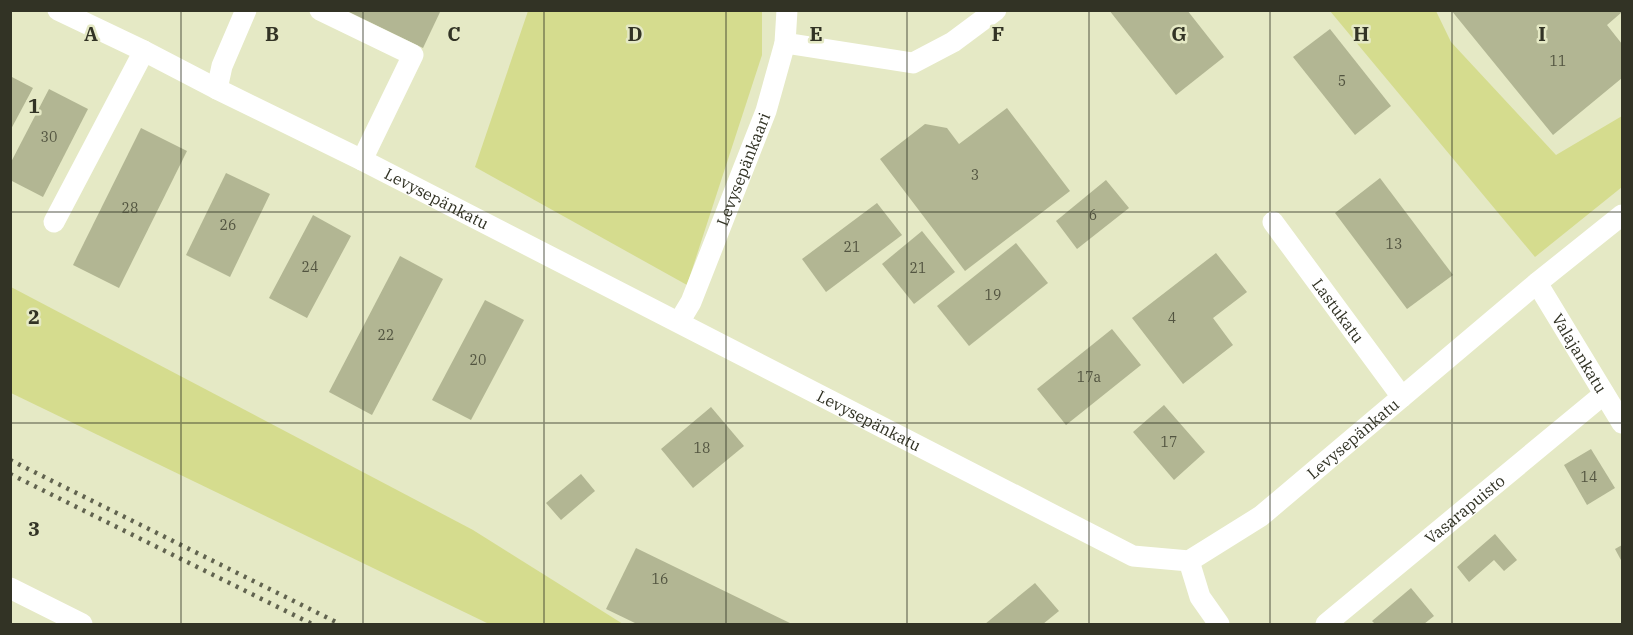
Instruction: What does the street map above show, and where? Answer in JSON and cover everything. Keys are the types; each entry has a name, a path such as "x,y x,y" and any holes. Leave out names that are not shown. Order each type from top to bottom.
{"street":[{"name":"Levysepänkatu","path":"58,10 362,160 1133,556 1189,561 1262,516 1537,283 1623,215"},
{"path":"217,89 222,66 246,10"},
{"path":"320,10 413,55 362,160"},
{"name":"Levysepänkaari","path":"679,322 691,302 766,111 785,43 787,10"},
{"path":"785,43 913,63 953,42 996,10"},
{"path":"54,222 144,51"},
{"name":"Lastukatu","path":"1273,222 1402,397"},
{"name":"Valajankatu","path":"1537,283 1623,423"},
{"name":"Vasarapuisto","path":"1326,624 1604,394"},
{"path":"1189,561 1200,597 1219,624"},
{"path":"10,588 82,624"}],"green space":[{"path":"528,11 762,11 762,55 687,285 475,167"},
{"path":"1330,11 1436,11 1451,42 1556,155 1622,116 1622,187 1535,257"},
{"path":"11,287 473,530 623,624 489,624 11,393"}],"building":[{"path":"345,10 441,10 423,48"},
{"path":"1109,10 1187,10 1224,57 1176,95"},
{"path":"1451,10 1622,10 1607,25 1622,44 1622,78 1553,135"},
{"path":"1330,29 1391,106 1355,135 1293,57"},
{"path":"10,76 33,88 10,131"},
{"path":"49,89 88,109 43,197 10,180 10,164"},
{"path":"1007,108 1070,191 965,271 880,159 925,124 947,128 959,144"},
{"path":"141,128 187,151 119,288 73,265"},
{"path":"226,173 270,194 230,277 186,255"},
{"path":"1380,178 1453,275 1407,309 1335,213"},
{"path":"1106,180 1129,208 1077,249 1056,221"},
{"path":"877,203 902,235 826,292 802,259"},
{"path":"313,215 351,236 307,318 269,298"},
{"path":"922,231 955,272 914,304 882,264"},
{"path":"1016,243 1048,283 969,346 937,306"},
{"path":"1216,253 1247,292 1213,318 1233,345 1183,384 1132,318"},
{"path":"400,256 443,279 372,415 329,392"},
{"path":"485,300 524,320 471,420 432,400"},
{"path":"1112,329 1141,365 1066,425 1037,389"},
{"path":"1164,405 1205,452 1174,480 1133,432"},
{"path":"711,407 744,446 693,488 661,449"},
{"path":"1591,449 1615,488 1587,505 1564,465"},
{"path":"581,474 595,491 561,520 546,503"},
{"path":"1495,534 1517,560 1504,571 1494,560 1469,582 1457,567"},
{"path":"1622,545 1622,562 1615,549"},
{"path":"636,548 792,624 637,624 606,609"},
{"path":"1035,583 1059,611 1043,624 985,624"},
{"path":"1411,588 1434,616 1424,624 1375,624 1372,621"}],"railway":[{"path":"10,460 340,624"},
{"path":"10,474 312,624"}]}
